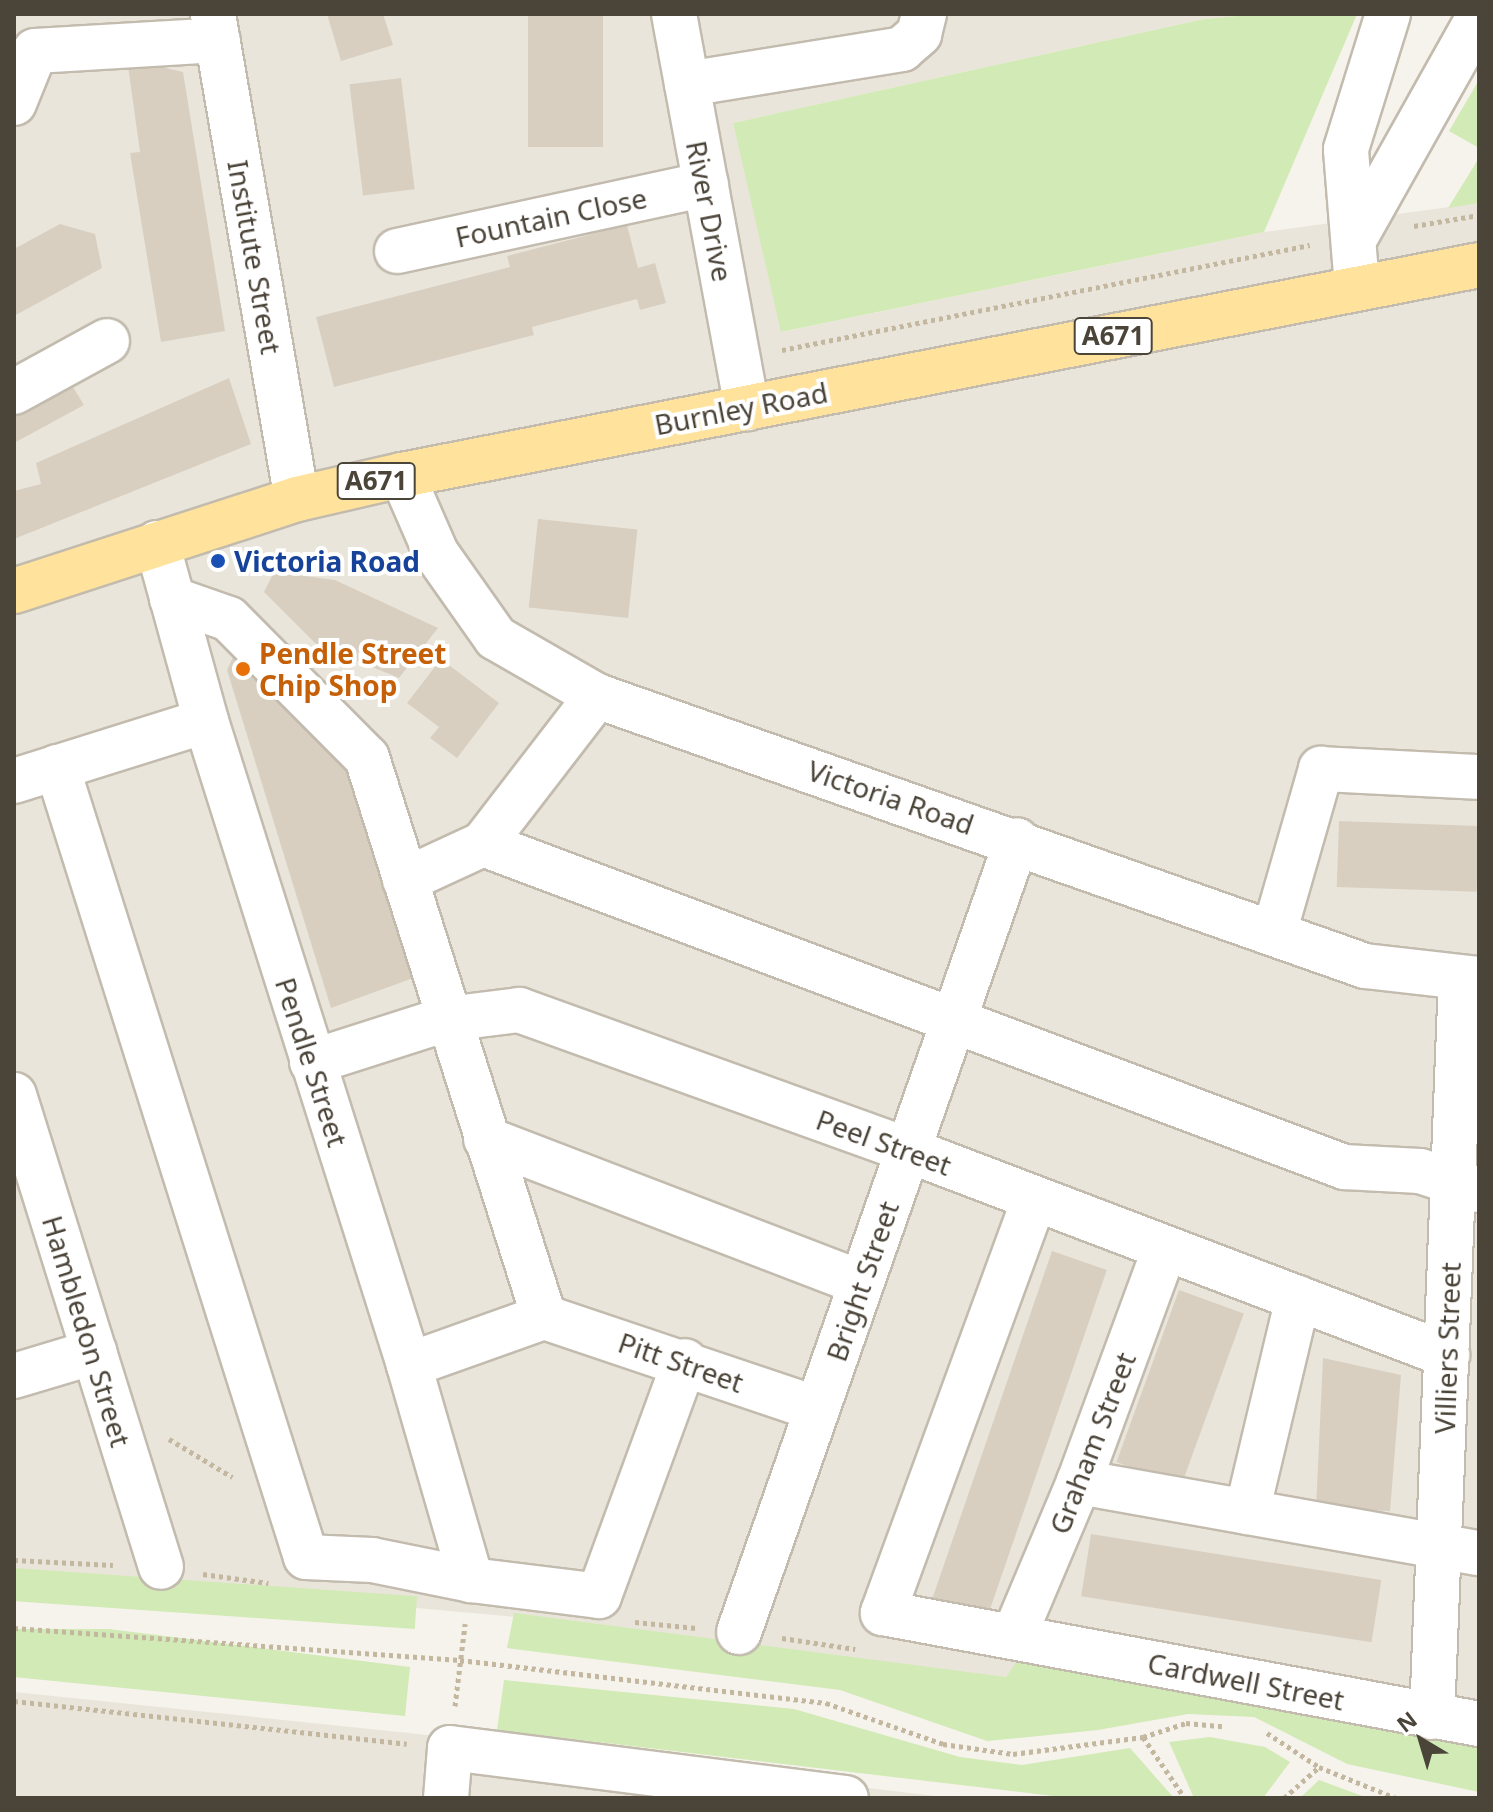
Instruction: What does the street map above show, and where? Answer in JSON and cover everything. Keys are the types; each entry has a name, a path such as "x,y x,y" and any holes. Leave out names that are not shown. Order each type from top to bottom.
{"main road":[{"name":"Burnley Road","path":"14,591 297,499 402,475 1479,265"}],"street":[{"name":"River Drive","path":"674,14 747,408"},
{"path":"687,84 902,49 919,34 924,14"},
{"path":"1357,287 1356,236 1346,149 1388,14"},
{"path":"1356,236 1479,17"},
{"path":"14,103 35,51 215,27"},
{"name":"Institute Street","path":"215,27 297,499"},
{"name":"Fountain Close","path":"397,251 706,184"},
{"path":"14,392 107,341"},
{"name":"Victoria Road","path":"402,475 436,553 496,638 597,696 1017,840 1365,966 1470,978"},
{"name":"Pendle Street","path":"157,543 206,721 409,1365 471,1580"},
{"path":"172,599 229,619 367,758 447,1019 544,1317 409,1365"},
{"path":"405,880 483,844 597,696"},
{"path":"14,781 206,721"},
{"path":"57,767 306,1557 372,1560 471,1580 599,1596 685,1361"},
{"path":"1274,933 1321,769 1479,777"},
{"name":"Bright Street","path":"739,1632 1017,840"},
{"path":"483,844 1344,1167 1420,1171 1466,1187"},
{"name":"Villiers Street","path":"1432,1717 1459,1550 1447,1355 1466,1187 1470,978"},
{"name":"Peel Street","path":"312,1062 447,1019 519,1010 908,1150 1447,1355"},
{"name":"Hambledon Street","path":"14,1095 24,1163 94,1352 161,1567"},
{"path":"486,1139 861,1283"},
{"name":"Cardwell Street","path":"1034,1200 883,1613 1479,1724"},
{"name":"Graham Street","path":"1014,1636 1079,1482 1165,1248"},
{"path":"1247,1512 1298,1298"},
{"name":"Pitt Street","path":"544,1317 685,1361 817,1409"},
{"path":"14,1376 94,1352"},
{"path":"1079,1482 1459,1550"},
{"path":"446,1798 450,1748 846,1798"}],"path":[{"path":"738,359 1356,236 1479,215"},
{"path":"110,1403 293,1513"},
{"path":"14,1560 161,1567"},
{"path":"14,1701 450,1748 471,1580"},
{"path":"14,1628 460,1660 826,1703 943,1744 1013,1754 1143,1737 1186,1723 1231,1727"},
{"path":"1261,1730 1319,1767 1396,1798"},
{"path":"1143,1737 1185,1798"},
{"path":"1284,1798 1319,1767"}],"shaded area":[{"path":"14,14 1259,14 1204,19 733,123 782,332 1264,232 1479,203 1479,1743 1007,1684 737,1642 506,1616 14,1572"},
{"path":"14,1692 409,1733 952,1798 14,1798"}],"green space":[{"path":"1259,14 1357,14 1264,232 781,332 733,123 1204,19"},
{"path":"1479,80 1479,148 1449,131"},
{"path":"1479,158 1479,203 1448,208"},
{"path":"14,1568 417,1596 415,1629 14,1601"},
{"path":"514,1613 1006,1677 1020,1657 1479,1730 1479,1792 1347,1764 1254,1717 1188,1714 1098,1730 987,1741 840,1690 507,1648"},
{"path":"14,1629 109,1629 410,1667 405,1716 14,1677"},
{"path":"504,1680 794,1709 960,1757 1022,1765 1130,1748 1174,1798 1070,1798 497,1730"},
{"path":"1210,1737 1265,1747 1290,1762 1263,1798 1194,1798 1169,1742"},
{"path":"1319,1780 1368,1798 1300,1798"}],"building":[{"path":"327,14 383,14 393,45 341,61"},
{"path":"528,14 603,14 603,147 528,147"},
{"path":"127,59 183,72 225,331 161,342 130,153 140,152"},
{"path":"401,78 415,189 363,196 349,84"},
{"path":"60,224 95,234 102,268 14,316 14,249"},
{"path":"627,225 638,268 655,263 666,303 640,310 637,299 532,327 534,335 334,387 316,317 510,267 507,256"},
{"path":"65,374 84,405 14,443 14,399"},
{"path":"229,378 251,444 14,539 14,491 41,484 36,463"},
{"path":"538,519 637,529 628,618 529,608"},
{"path":"274,572 335,580 438,628 399,678 316,644 264,592"},
{"path":"243,635 342,742 416,977 331,1008 227,670"},
{"path":"441,659 499,703 457,758 430,738 439,727 407,703"},
{"path":"1339,821 1479,826 1477,892 1337,887"},
{"path":"1052,1251 1107,1270 986,1621 931,1602"},
{"path":"1179,1290 1244,1314 1181,1486 1116,1462"},
{"path":"1323,1358 1401,1375 1390,1511 1316,1508"},
{"path":"1091,1534 1381,1580 1372,1642 1081,1596"}],"place":[{"name":"Victoria Road","path":"218,561"},
{"name":"Pendle Street Chip Shop","path":"243,669"}]}
